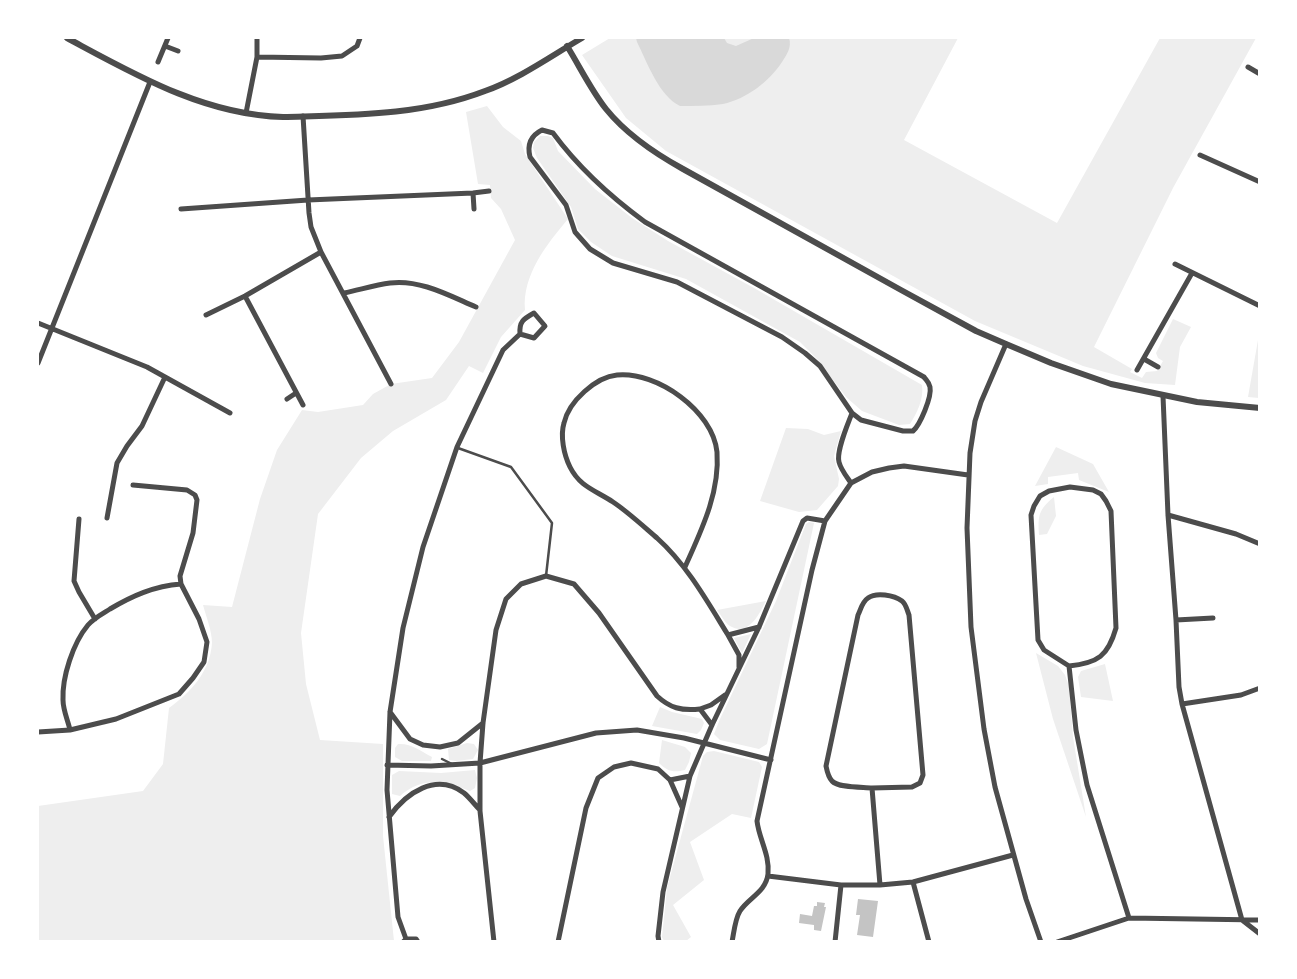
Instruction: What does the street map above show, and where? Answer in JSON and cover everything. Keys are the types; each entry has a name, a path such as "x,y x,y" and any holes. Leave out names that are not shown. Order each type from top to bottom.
{"street":[{"path":"67,38 150,82 200,101 246,113 268,116 400,112 450,103 487,91 508,81 582,38"},
{"path":"158,62 168,38"},
{"path":"246,113 257,57 257,38"},
{"path":"257,57 321,58 342,56 358,46 360,38"},
{"path":"165,46 178,51"},
{"path":"567,46 588,82 608,110 634,137 648,148 892,286 976,331 1051,363 1111,384 1197,402 1260,408"},
{"path":"1248,67 1260,74"},
{"path":"38,363 150,82"},
{"path":"303,116 311,227 321,252 391,384"},
{"path":"542,130 553,133 563,146 612,196 645,222 924,377 928,382 930,394 918,426 913,431 861,420 852,413 820,366 782,337 677,282 613,263 590,249 576,232 566,205 530,157 528,148 534,136 542,130"},
{"path":"1200,155 1260,182"},
{"path":"181,209 308,200 489,191"},
{"path":"473,193 474,209"},
{"path":"206,314 245,296 321,252"},
{"path":"1175,264 1260,306"},
{"path":"1137,370 1192,273"},
{"path":"344,293 391,283 413,283 431,288 476,307"},
{"path":"245,296 303,406"},
{"path":"534,313 545,326 534,338 520,334 519,324 534,313"},
{"path":"38,322 51,329 147,367 230,413"},
{"path":"418,942 416,939 405,940 398,917 389,817 387,765 390,712 404,628 423,546 456,447 503,350 520,334"},
{"path":"1006,344 989,380 975,421 968,474 967,528 971,627 984,729 995,787 1013,855 1041,942"},
{"path":"1144,359 1158,367"},
{"path":"685,567 703,527 712,500 717,452 709,426 685,399 665,386 649,379 617,375 601,380 590,386 579,397 564,422 564,453 570,467 584,486 614,503 658,539 685,567 739,655 740,670"},
{"path":"107,518 117,463 142,426 165,377"},
{"path":"287,398 296,393"},
{"path":"1163,396 1168,514 1179,687 1182,704 1242,920 1260,934"},
{"path":"851,483 843,472 838,460 852,413"},
{"path":"732,942 741,909 762,889 768,876 768,859 758,830 757,821 812,570 825,521 851,483 872,472 904,466 968,474"},
{"path":"38,732 70,730 116,719 165,701 179,694 204,662 207,642 199,619 181,584 180,576 193,532 197,500 195,495 187,490 133,486"},
{"path":"1070,487 1093,490 1101,494 1111,511 1116,628 1111,645 1100,658 1084,665 1069,666 1044,650 1038,640 1030,515 1040,496 1049,491 1070,487"},
{"path":"1168,514 1236,534 1260,544"},
{"path":"660,942 658,936 663,892 690,776 712,725 740,670 803,521 807,518 825,521"},
{"path":"79,519 74,581 95,618"},
{"path":"494,942 480,810 480,763 483,723 496,630 506,599 521,584 546,576 574,584 600,613 657,696 667,705 682,710 700,709 711,705 728,692"},
{"path":"70,730 63,701 66,676 71,657 87,626 95,618 133,595 168,585 181,584"},
{"path":"877,594 900,599 905,605 908,615 923,775 920,783 912,788 872,788 840,785 833,782 826,766 858,615 862,604 868,598 877,594"},
{"path":"1176,620 1213,618"},
{"path":"728,635 759,627"},
{"path":"1069,666 1076,730 1087,785 1129,918"},
{"path":"1182,704 1259,690"},
{"path":"700,709 712,725"},
{"path":"390,712 410,739 423,745 440,747 458,743 483,723"},
{"path":"387,765 431,766 480,763 596,733 637,730 704,743 771,760"},
{"path":"558,942 586,808 598,778 614,767 631,763 658,769 670,780 683,808"},
{"path":"670,780 690,776"},
{"path":"389,817 404,799 423,788 435,784 455,788 480,810"},
{"path":"872,788 880,885"},
{"path":"768,876 841,885 880,885 913,882 1013,855"},
{"path":"913,882 929,942"},
{"path":"835,942 841,885"},
{"path":"1057,942 1129,918 1260,920"}],"lane":[{"path":"456,447 511,467 552,523 546,576"},
{"path":"442,759 454,765"}],"shaded area":[{"path":"610,38 958,38 904,140 1057,223 1160,38 1256,38 1173,188 1094,347 1132,369 1130,372 1142,378 1146,372 1157,371 1163,361 1158,358 1156,353 1173,319 1191,327 1180,347 1175,385 1145,383 1083,366 975,321 666,151 626,118 582,55"},
{"path":"636,38 724,38 727,43 736,46 754,38 789,38 790,44 777,69 764,83 748,94 723,104 680,106 666,95 660,87 649,68"},
{"path":"487,106 503,127 521,141 525,154 568,219 544,250 532,272 525,297 525,310 501,337 483,373 469,366 446,400 393,431 361,458 318,514 301,633 306,684 320,740 383,744 383,836 394,941 38,941 38,806 143,791 163,764 169,708 192,688 208,663 212,643 203,605 232,607 260,499 277,450 302,410 318,412 363,405 373,394 391,384 432,378 459,342 515,240 501,209 491,198 490,185 478,184 466,112"},
{"path":"540,136 553,138 558,151 595,189 632,218 668,241 754,288 922,385 921,401 910,424 899,425 862,411 846,397 817,359 800,342 686,279 612,256 591,242 578,229 571,207 537,158 533,148 534,142"},
{"path":"1258,340 1260,340 1259,398 1248,397"},
{"path":"786,428 808,429 824,435 841,431 834,456 839,479 838,486 817,510 799,512 760,501"},
{"path":"1056,447 1093,464 1109,492 1079,480 1078,473 1048,477 1048,484 1035,486"},
{"path":"1054,497 1056,516 1047,534 1039,535 1040,514"},
{"path":"809,522 814,523 767,744 759,749 720,740 714,734 720,719 776,601 806,524"},
{"path":"766,601 757,618 743,629 730,626 717,610"},
{"path":"751,634 742,653 734,638"},
{"path":"1036,653 1058,666 1065,675 1069,686 1073,737 1086,817 1053,719"},
{"path":"1105,664 1113,701 1081,697 1078,677 1081,671"},
{"path":"660,707 672,712 702,719 704,723 701,730 697,734 652,726"},
{"path":"662,740 685,747 691,753 685,770 670,771 659,763"},
{"path":"467,743 474,744 478,750 473,759 449,760 448,749"},
{"path":"398,744 416,748 432,757 431,761 402,761 395,757 395,748"},
{"path":"714,751 759,762 762,767 751,818 732,814 690,842 704,880 673,905 691,937 686,941 664,941 662,937 667,888 703,756 707,752"},
{"path":"475,770 477,778 475,788 470,791 434,782 417,785 400,796 392,794 392,775 399,771 441,773"}],"building":[{"path":"858,899 878,901 873,937 857,935 860,915 856,915"},
{"path":"817,902 825,903 824,907 826,907 821,931 814,930 814,925 799,923 800,914 812,916"}]}
